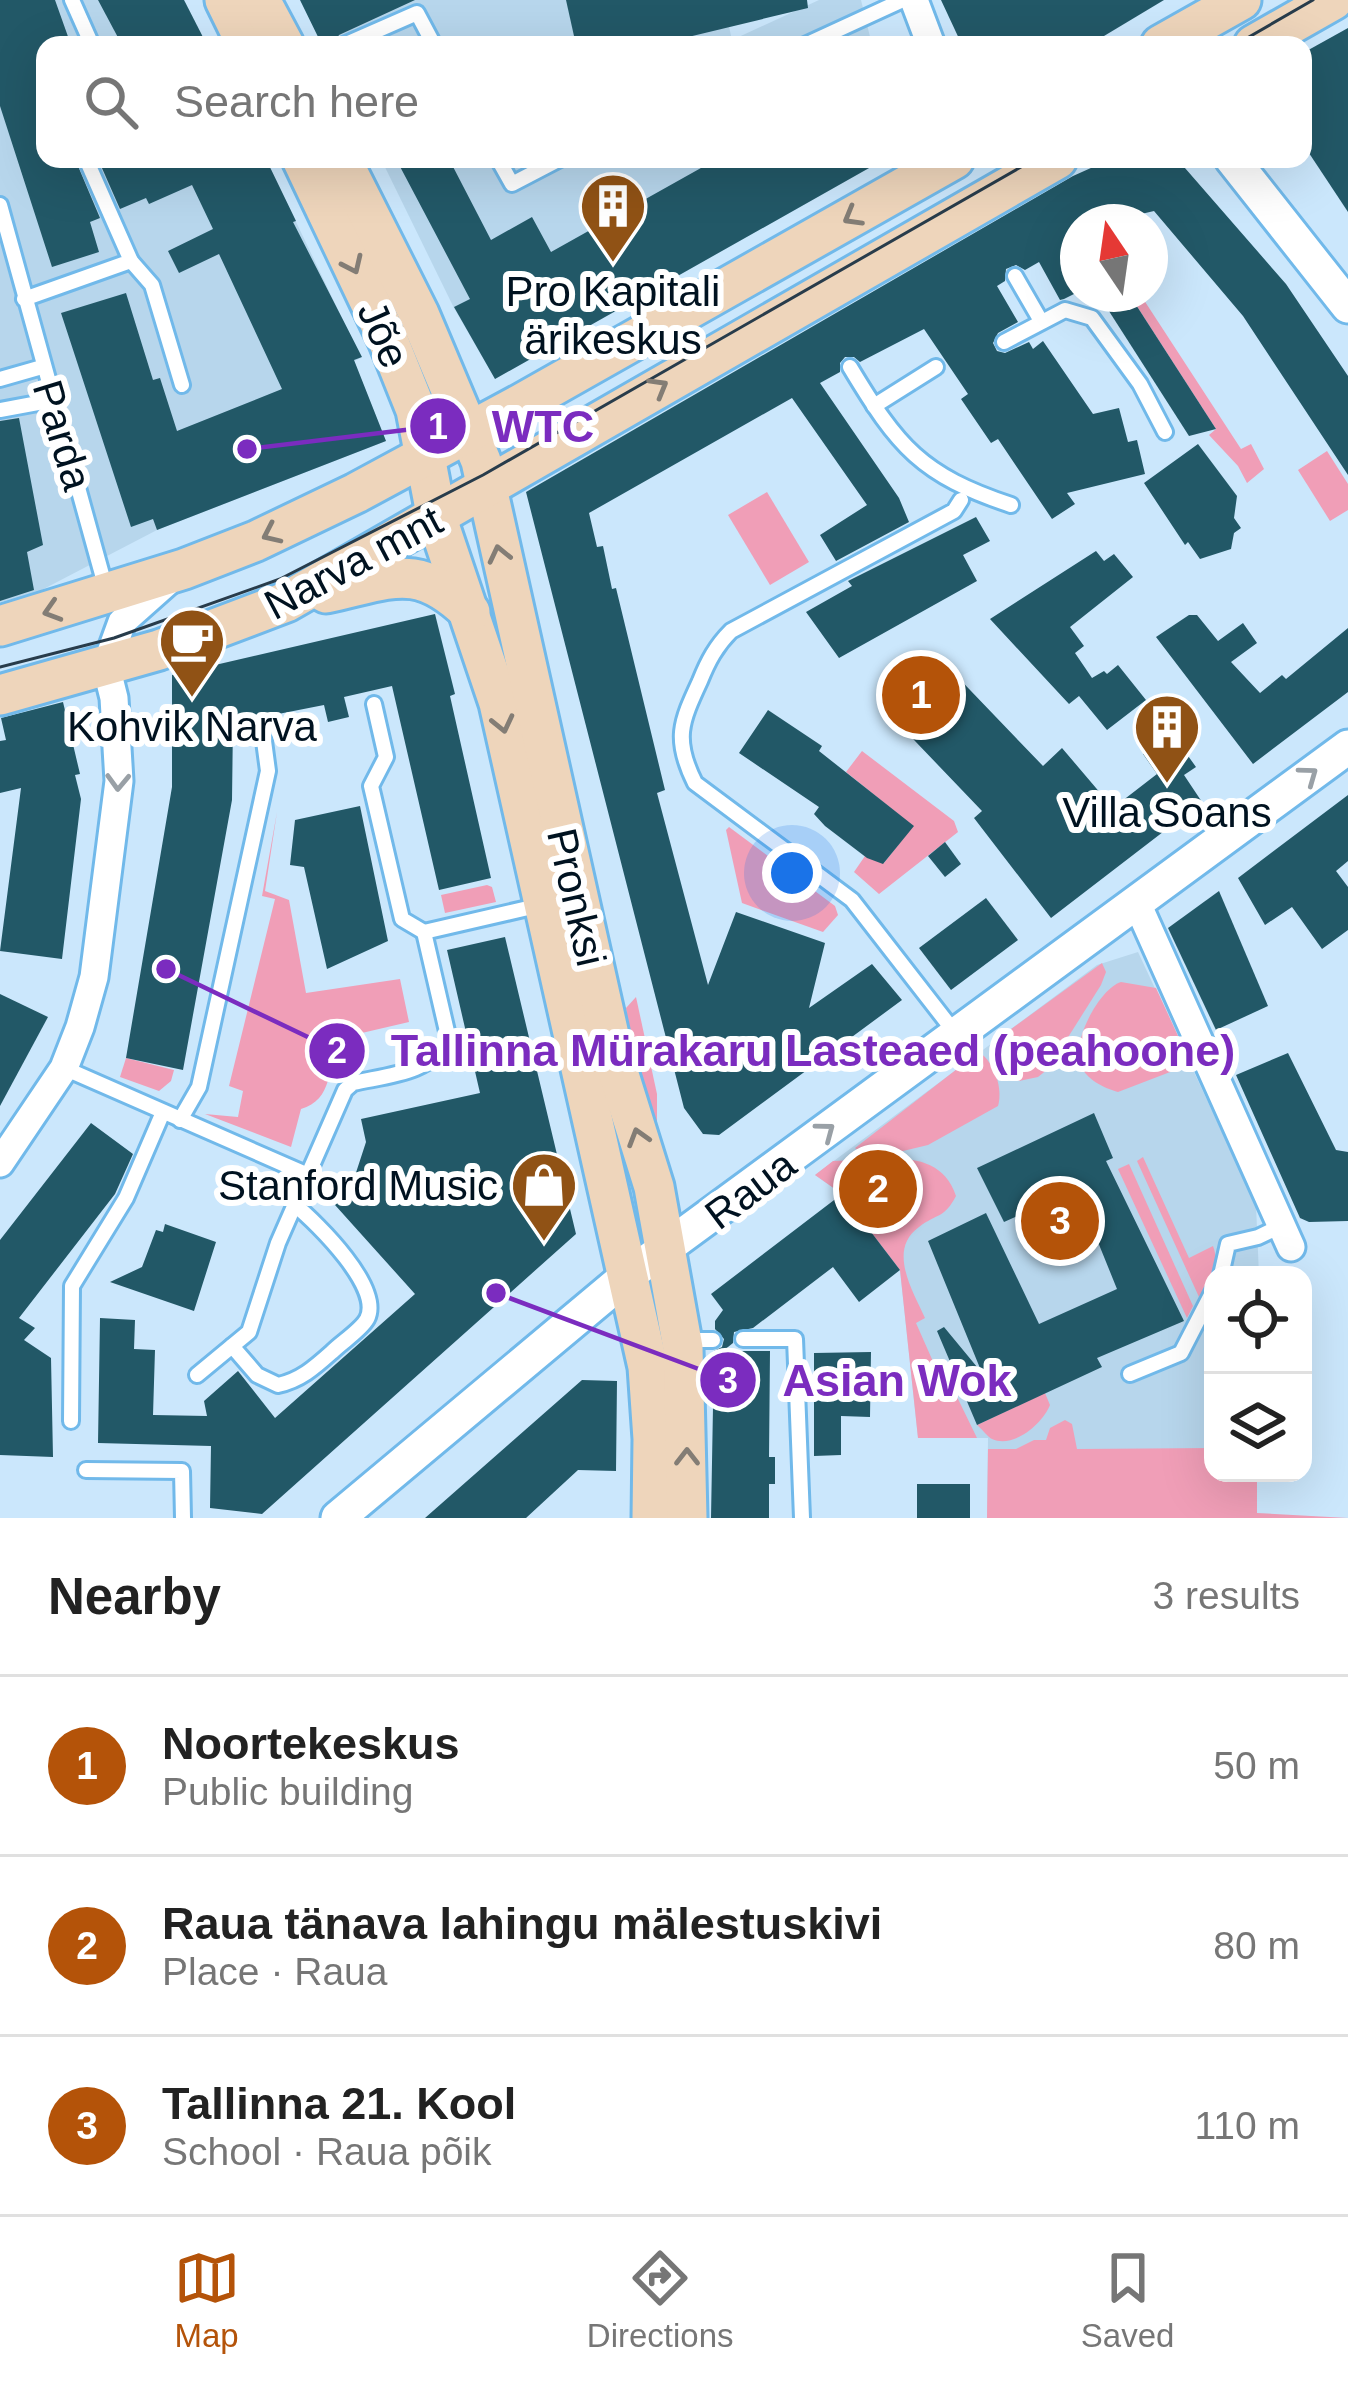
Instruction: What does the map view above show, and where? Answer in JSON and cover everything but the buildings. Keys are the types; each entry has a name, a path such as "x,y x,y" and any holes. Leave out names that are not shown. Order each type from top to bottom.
{"main road":[{"path":"225,0 243,36"},
{"path":"260,0 279,36"},
{"path":"1177,36 1241,0"},
{"path":"1270,36 1333,0"},
{"name":"Jõe","path":"306,168 412,397 437,519"},
{"name":"Jõe","path":"346,168 471,431 486,489"},
{"name":"Narva mnt","path":"0,626 184,569 256,541 424,457 938,168"},
{"name":"Narva mnt","path":"0,695 106,666 286,602 982,214 1046,168"},
{"name":"Pronksi","path":"486,489 615,1062 654,1187 665,1251 697,1340 686,1395 687,1518"},
{"name":"Pronksi","path":"437,519 499,703 607,1172 650,1387 652,1518"},
{"path":"286,602 417,578 444,587 470,612"}],"street":[{"path":"914,0 928,36"},
{"path":"1239,168 1348,305"},
{"path":"0,1163 16,1130 64,1068 94,976 116,816 118,748 106,666 122,622 184,569"},
{"name":"Raua","path":"338,1518 626,1277 1348,747"},
{"path":"1136,901 1286,1236"}],"lane":[{"path":"72,0 88,36"},
{"path":"825,36 903,0"},
{"path":"365,36 417,13 429,36"},
{"path":"90,168 131,261 152,284 182,385"},
{"path":"503,168 512,184 543,168"},
{"name":"Parda","path":"0,206 107,594"},
{"path":"24,298 131,261"},
{"path":"1015,276 1041,321"},
{"path":"1004,342 1065,310 1092,318 1140,384 1165,432"},
{"path":"0,379 42,367"},
{"path":"850,367 900,444 918,461 968,490 1012,505"},
{"path":"874,406 936,367"},
{"path":"0,410 54,400"},
{"path":"956,1034 852,900 695,783 680,731 712,653 731,631 954,511 961,500"},
{"path":"374,704 386,757 371,786 402,919 424,932 544,905"},
{"path":"180,1120 199,1087 268,771 264,741"},
{"path":"197,1375 249,1331 295,1205 345,1090 352,1083 423,1067 449,1040 424,932"},
{"path":"64,1068 308,1175"},
{"path":"71,1421 72,1286 126,1198 163,1112"},
{"path":"232,1346 257,1375 278,1385 298,1381 367,1320 366,1285 295,1205"},
{"path":"1223,1266 1228,1244 1286,1236"},
{"path":"1130,1374 1181,1353 1204,1308"},
{"path":"742,1339 795,1339 802,1518"},
{"path":"86,1470 182,1472 183,1518"}],"shaded area":[{"path":"0,0 184,0 202,36 36,36 36,168 270,168 361,358 354,361 386,441 157,530 34,594 0,602"},
{"path":"304,0 723,0 731,36 322,36"},
{"path":"819,0 861,0 870,36 741,36"},
{"path":"385,168 869,168 495,379 454,308"},
{"path":"1141,312 1152,312 1241,449 1251,444 1264,469 1247,483 1209,435 1216,429"},
{"path":"1327,451 1348,484 1348,510 1330,521 1298,470"},
{"path":"767,492 809,562 770,585 728,515"},
{"path":"862,751 954,821 958,832 879,894 854,872 865,856 884,863 913,826 846,772"},
{"path":"277,812 265,891 289,900 306,993 400,979 409,1022 336,1039 324,1090 301,1109 291,1147 205,1114 238,1117 243,1091 229,1086 275,899 262,896"},
{"path":"729,827 835,906 838,915 823,932 742,903"},
{"path":"487,885 496,902 445,913 441,895"},
{"path":"1138,952 1256,1205 1259,1266 1204,1266 1204,1482 1257,1482 1256,1518 987,1518 988,1438 918,1438 900,1270 842,1194 815,1175 1097,965"},
{"path":"1102,963 1106,972 1101,985 1048,1069 1019,1081 999,1054 996,1040"},
{"path":"1121,982 1156,988 1191,1064 1118,1092 1086,1075 1079,1054 1096,1005"},
{"path":"636,997 657,1094 657,1132 634,1070 626,1008"},
{"path":"979,1052 996,1077 998,1106 928,1145 903,1151 860,1152 855,1148"},
{"path":"126,1058 174,1070 171,1081 159,1091 120,1077"},
{"path":"1143,1157 1189,1258 1213,1246 1215,1266 1204,1266 1204,1289 1199,1297 1137,1161"},
{"path":"905,1159 936,1169 948,1180 956,1196 944,1212 910,1236 904,1259 925,1318 916,1323 977,1438 918,1438 900,1270 842,1194 815,1175 833,1161"},
{"path":"1129,1164 1193,1306 1187,1318 1118,1169"},
{"path":"1045,1393 1050,1405 1046,1412 1018,1437 992,1439 977,1425"},
{"path":"1065,1420 1072,1424 1077,1449 1204,1448 1204,1482 1257,1482 1257,1513 1348,1518 987,1518 988,1449 1016,1449 1046,1440 1050,1428"}],"tram line":[{"path":"1251,36 1313,0"},
{"path":"0,667 114,638 280,579 483,475 1019,168"}],"place":[{"name":"Pro Kapitali ärikeskus","path":"613,265"},
{"name":"WTC","path":"247,449"},
{"name":"Noortekeskus","path":"921,695"},
{"name":"Kohvik Narva","path":"192,700"},
{"name":"Villa Soans","path":"1167,786"},
{"name":"Tallinna Mürakaru Lasteaed (peahoone)","path":"166,969"},
{"name":"Raua tänava lahingu mälestuskivi","path":"878,1189"},
{"name":"Tallinna 21. Kool","path":"1060,1221"},
{"name":"Stanford Music","path":"544,1244"},
{"name":"Asian Wok","path":"496,1293"}]}
